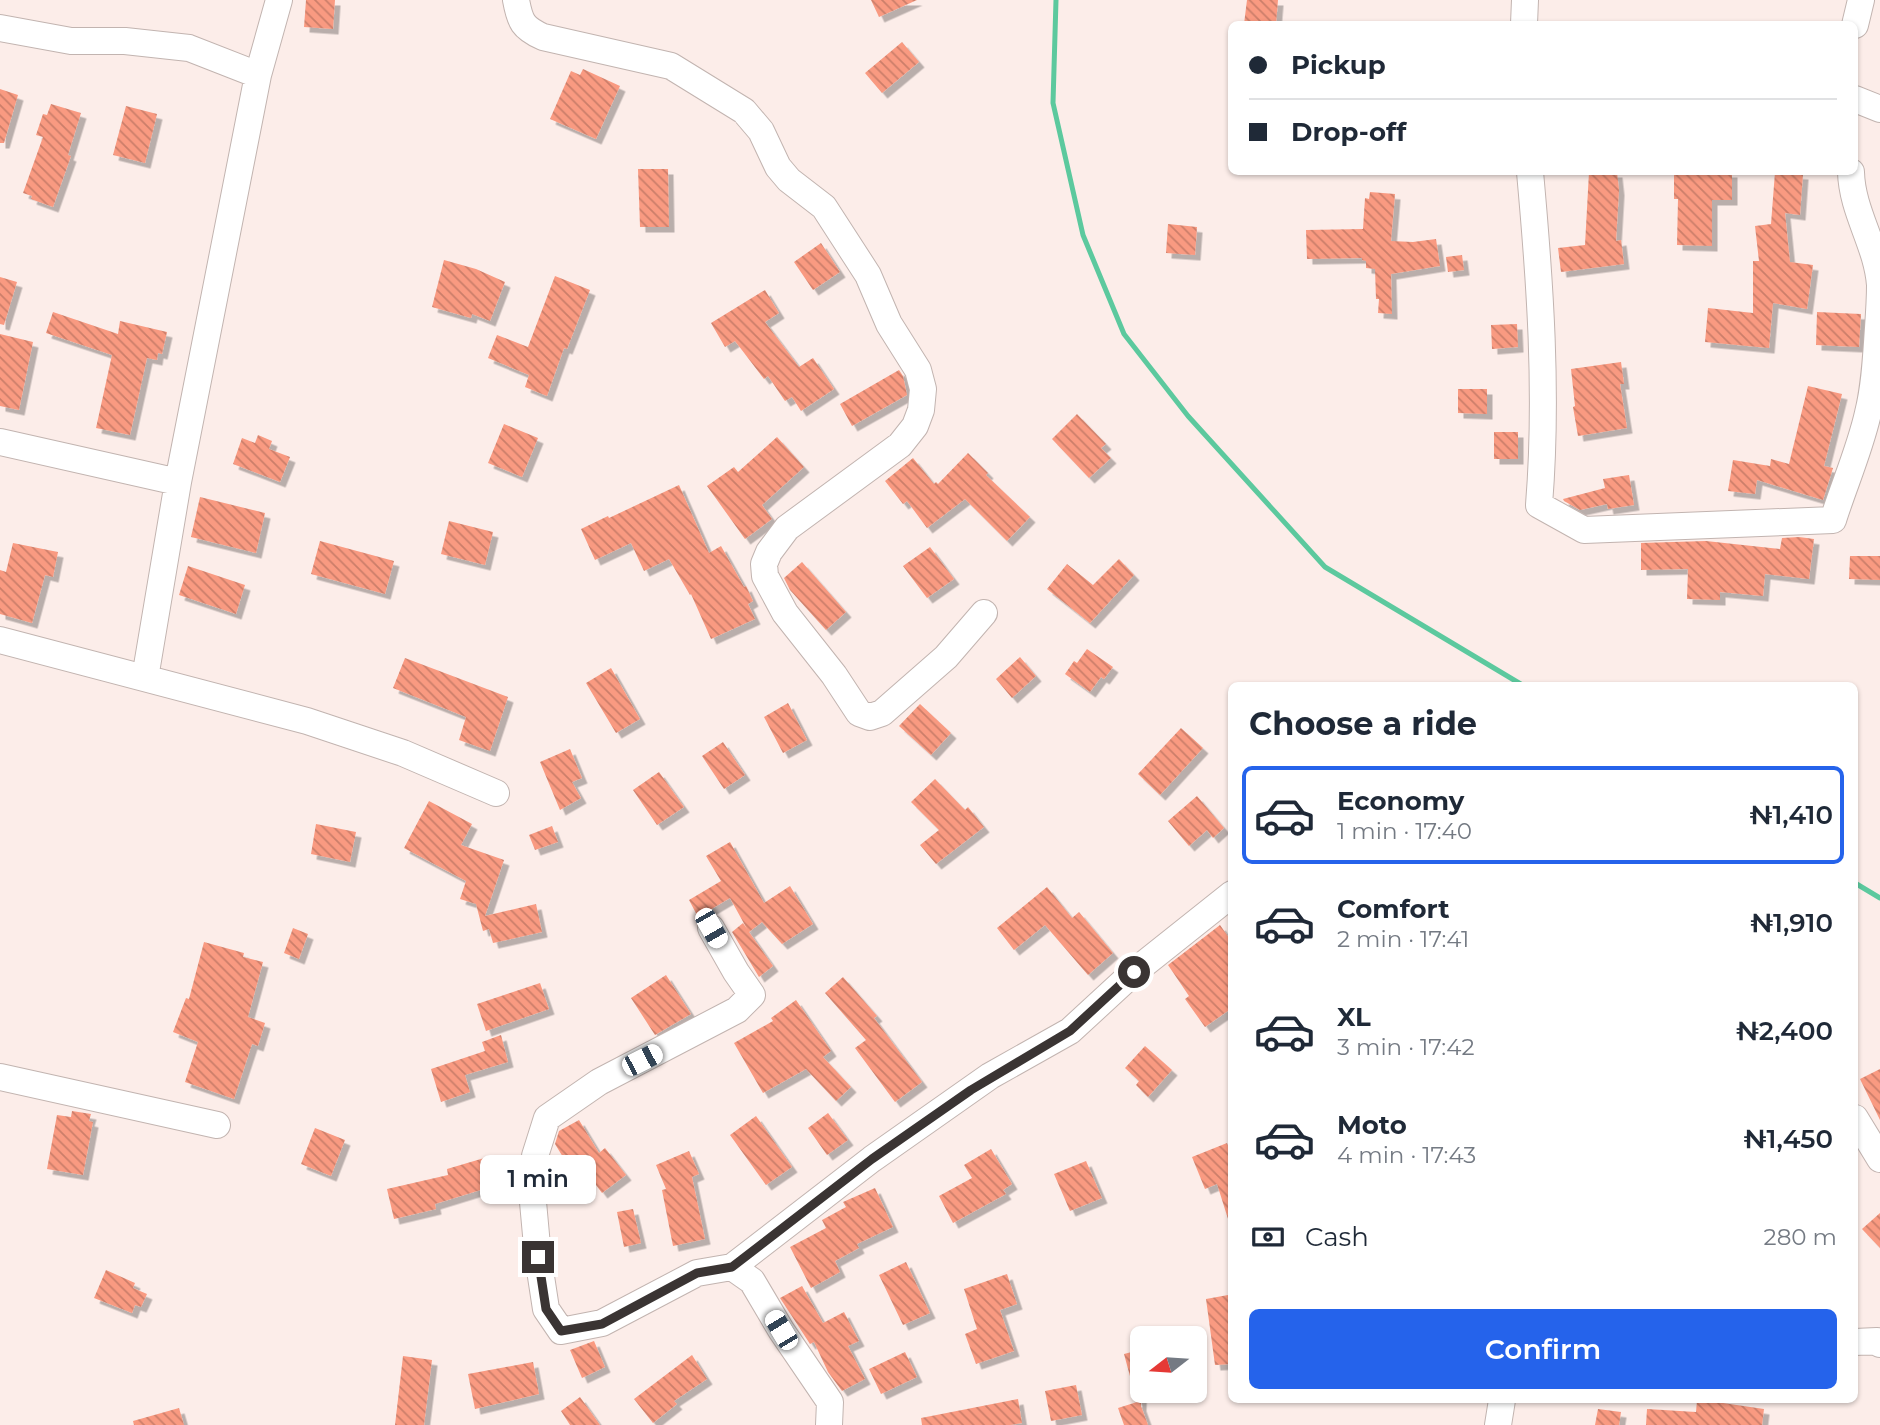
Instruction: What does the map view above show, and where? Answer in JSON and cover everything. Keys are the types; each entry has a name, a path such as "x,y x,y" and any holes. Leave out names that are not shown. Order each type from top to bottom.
{"street":[{"path":"145,678 178,482 258,75 279,0"},
{"path":"516,0 519,16 527,30 543,37 671,66 755,121 778,167 789,180 824,208 868,275 889,324 918,370 923,389 921,410 915,426 900,445 787,528 769,552 764,564 765,576 785,613 834,675 859,713 870,717 882,713 946,657 984,613"},
{"path":"1524,21 1525,0"},
{"path":"1856,21 1861,0"},
{"path":"0,27 71,41 125,41 189,48 258,75"},
{"path":"1858,100 1880,109"},
{"path":"1530,175 1538,255 1544,429 1539,505 1584,530 1833,520 1874,415 1880,286 1876,259 1851,189 1851,175"},
{"path":"0,442 178,482"},
{"path":"0,640 307,721 403,753 496,793"},
{"path":"711,928 752,995 737,1010 599,1082 547,1118 536,1156 533,1202 546,1309 561,1331 602,1324 697,1273 732,1267 872,1159 990,1076 1070,1031 1134,972 1228,897"},
{"path":"0,1077 217,1125"},
{"path":"1858,1123 1880,1160"},
{"path":"732,1267 752,1282 830,1402 829,1425"},
{"path":"1858,1342 1877,1341 1880,1344"},
{"path":"1497,1425 1501,1403"}],"building":[{"path":"306,0 335,0 333,29 304,27"},
{"path":"871,0 917,0 879,17"},
{"path":"1247,0 1278,0 1276,21 1244,21"},
{"path":"902,42 919,62 882,93 865,73"},
{"path":"583,69 620,86 596,139 550,119 571,71 580,75"},
{"path":"0,89 18,95 4,143 0,143"},
{"path":"51,104 81,113 68,155 71,156 53,207 23,193 43,137 36,135 43,114 47,115"},
{"path":"126,106 157,114 145,163 113,155"},
{"path":"638,169 668,169 669,227 640,227"},
{"path":"1589,175 1617,175 1616,241 1621,240 1624,264 1561,272 1558,248 1585,245"},
{"path":"1674,175 1732,175 1732,200 1712,200 1712,246 1677,245 1678,199 1674,199"},
{"path":"1775,175 1803,175 1800,215 1785,213 1790,262 1813,265 1807,309 1773,303 1769,348 1705,342 1708,308 1753,313 1753,261 1759,261 1755,226 1771,224"},
{"path":"1370,192 1395,194 1391,241 1436,239 1440,266 1391,274 1392,314 1378,313 1375,269 1366,268 1366,261 1362,258 1307,259 1306,230 1363,229 1365,198 1369,199"},
{"path":"1168,224 1197,227 1195,255 1166,253"},
{"path":"821,243 840,272 813,290 794,262"},
{"path":"1462,255 1464,270 1448,272 1446,257"},
{"path":"444,260 476,269 505,282 490,321 472,314 471,318 432,307"},
{"path":"555,276 590,290 567,349 564,348 547,396 525,387 529,375 488,358 497,335 528,347"},
{"path":"0,277 17,282 4,325 0,324"},
{"path":"765,290 779,313 765,322 799,367 813,358 834,389 801,411 792,397 785,401 768,376 764,379 735,341 725,347 711,323"},
{"path":"53,312 118,334 120,321 167,332 162,354 158,353 157,360 147,358 130,435 96,428 112,355 46,333"},
{"path":"1817,312 1861,314 1859,347 1816,345"},
{"path":"1517,324 1518,347 1492,349 1491,325"},
{"path":"0,334 33,342 19,410 0,406"},
{"path":"1621,362 1624,384 1620,384 1627,428 1578,436 1571,369"},
{"path":"899,370 907,395 852,426 840,404"},
{"path":"1808,386 1842,394 1824,466 1833,468 1823,500 1757,480 1755,494 1728,491 1733,460 1770,466 1771,459 1789,464"},
{"path":"1458,389 1487,389 1487,414 1458,413"},
{"path":"1077,414 1106,444 1101,448 1111,458 1089,478 1052,439"},
{"path":"504,424 538,438 522,477 488,463"},
{"path":"1494,432 1518,432 1518,459 1494,459"},
{"path":"258,435 272,441 269,449 290,457 280,482 233,464 242,438 255,443"},
{"path":"777,437 804,467 762,505 772,519 745,539 707,486 734,467 738,472"},
{"path":"968,453 988,473 986,475 1030,517 1007,541 965,499 927,528 907,501 903,504 885,481 913,458 934,484 938,484"},
{"path":"1629,475 1634,505 1608,509 1607,504 1580,510 1563,499 1605,488 1603,479"},
{"path":"679,485 709,553 721,546 753,601 748,604 755,619 711,639 691,594 669,559 644,571 631,543 595,560 581,529"},
{"path":"200,497 265,513 256,553 191,537"},
{"path":"449,521 493,532 485,565 441,554"},
{"path":"1782,538 1814,539 1809,579 1765,574 1763,596 1720,592 1720,600 1687,599 1688,569 1641,570 1641,543 1706,541 1780,549"},
{"path":"320,541 394,561 385,594 311,574"},
{"path":"13,543 58,552 53,577 45,575 32,623 0,614 0,570 6,572"},
{"path":"930,547 954,579 927,598 903,566"},
{"path":"1850,556 1880,556 1880,580 1849,579"},
{"path":"1119,559 1134,575 1090,623 1047,589 1067,564 1093,585"},
{"path":"802,562 846,612 826,630 790,590 784,578"},
{"path":"188,566 245,585 236,614 179,595"},
{"path":"1087,649 1113,667 1090,692 1065,674"},
{"path":"1020,657 1036,676 1012,698 996,679"},
{"path":"405,658 508,697 490,751 459,740 466,717 393,688"},
{"path":"611,668 640,719 616,733 586,683"},
{"path":"788,703 807,740 783,753 764,717"},
{"path":"920,704 951,733 931,755 899,726"},
{"path":"1181,728 1203,748 1160,795 1138,774"},
{"path":"723,742 745,775 724,789 702,756"},
{"path":"570,749 582,778 572,782 581,798 560,810 540,762"},
{"path":"659,772 684,807 657,825 633,790"},
{"path":"935,779 965,810 968,807 984,827 936,864 920,845 939,830 911,802"},
{"path":"1197,796 1224,828 1213,838 1207,830 1189,846 1168,821"},
{"path":"429,801 472,824 461,845 504,860 485,916 536,904 542,932 493,943 489,929 483,931 476,904 460,899 466,881 404,848"},
{"path":"316,824 356,832 350,862 311,854"},
{"path":"552,826 558,842 535,850 529,835"},
{"path":"730,842 764,903 790,886 813,924 782,944 762,922 749,932 773,966 759,977 732,932 743,923 747,929 730,898 698,917 689,900 721,881 706,856"},
{"path":"1047,887 1072,918 1079,912 1113,953 1088,975 1045,925 1014,950 997,928"},
{"path":"1220,925 1228,936 1228,1011 1205,1027 1185,999 1189,996 1168,965"},
{"path":"293,928 308,934 299,959 284,953"},
{"path":"204,942 244,953 243,957 263,962 248,1017 265,1023 258,1046 252,1044 234,1099 185,1082 198,1042 173,1032 186,998 189,999"},
{"path":"666,975 691,1014 655,1035 631,998"},
{"path":"843,977 877,1016 874,1018 922,1082 895,1102 855,1048 866,1040 825,993"},
{"path":"540,983 549,1009 486,1031 477,1004"},
{"path":"796,1000 831,1051 823,1057 851,1087 836,1101 806,1069 763,1093 734,1043 773,1021 771,1018"},
{"path":"501,1035 508,1062 465,1075 470,1092 441,1102 431,1069 485,1051 482,1042"},
{"path":"1145,1046 1172,1070 1148,1097 1136,1085 1139,1081 1125,1068"},
{"path":"1880,1069 1880,1120 1860,1079"},
{"path":"72,1111 91,1114 89,1121 93,1122 83,1175 47,1169 57,1115 71,1117"},
{"path":"828,1113 848,1140 827,1155 808,1128"},
{"path":"756,1116 792,1167 766,1185 730,1135"},
{"path":"579,1120 599,1153 605,1148 626,1175 602,1193 575,1157 566,1162 555,1144 559,1131"},
{"path":"315,1128 345,1140 331,1176 301,1164"},
{"path":"1227,1143 1228,1219 1217,1184 1205,1189 1192,1157"},
{"path":"991,1149 1012,1184 1003,1190 1006,1194 953,1223 939,1196 972,1178 964,1165"},
{"path":"689,1151 699,1174 692,1177 705,1239 673,1246 662,1190 666,1189 656,1165"},
{"path":"491,1156 500,1184 435,1204 436,1209 394,1219 387,1189 448,1175 447,1169"},
{"path":"1086,1161 1102,1198 1070,1211 1054,1174"},
{"path":"875,1188 893,1227 857,1244 859,1248 835,1261 840,1272 811,1288 790,1247 826,1228 822,1220 846,1207 843,1202"},
{"path":"633,1209 641,1243 624,1247 617,1212"},
{"path":"1880,1213 1880,1248 1862,1229"},
{"path":"906,1262 930,1313 903,1325 879,1275"},
{"path":"106,1270 135,1283 133,1288 147,1294 141,1307 135,1305 132,1313 94,1298"},
{"path":"1007,1274 1017,1304 1000,1310 1014,1351 976,1364 965,1334 977,1329 964,1289"},
{"path":"802,1286 823,1323 844,1312 859,1341 848,1346 865,1379 842,1391 828,1372 814,1342 810,1344 780,1298"},
{"path":"1228,1295 1228,1364 1215,1365 1206,1299"},
{"path":"594,1341 605,1367 582,1378 570,1350"},
{"path":"905,1352 917,1377 881,1394 869,1369"},
{"path":"1130,1352 1130,1376 1124,1354"},
{"path":"692,1355 707,1379 674,1401 677,1404 653,1423 634,1399"},
{"path":"403,1356 432,1360 424,1425 395,1425"},
{"path":"533,1362 539,1394 475,1409 468,1374"},
{"path":"1076,1385 1082,1415 1051,1421 1045,1391"},
{"path":"580,1397 600,1425 570,1425 561,1411"},
{"path":"1018,1399 1022,1423 922,1425 921,1418"},
{"path":"1697,1403 1723,1403 1764,1409 1762,1425 1646,1425 1647,1409 1696,1412"},
{"path":"1141,1404 1148,1425 1124,1425 1118,1408"},
{"path":"179,1408 184,1425 134,1425 133,1421"},
{"path":"1598,1409 1621,1412 1619,1425 1595,1425"}],"waterway":[{"path":"1056,0 1053,103 1083,235 1124,334 1188,416 1325,567 1517,682"},
{"path":"1858,885 1880,898"}],"route":[{"path":"538,1257 546,1309 561,1331 602,1324 697,1273 732,1267 872,1159 990,1076 1070,1031 1134,972"}]}
